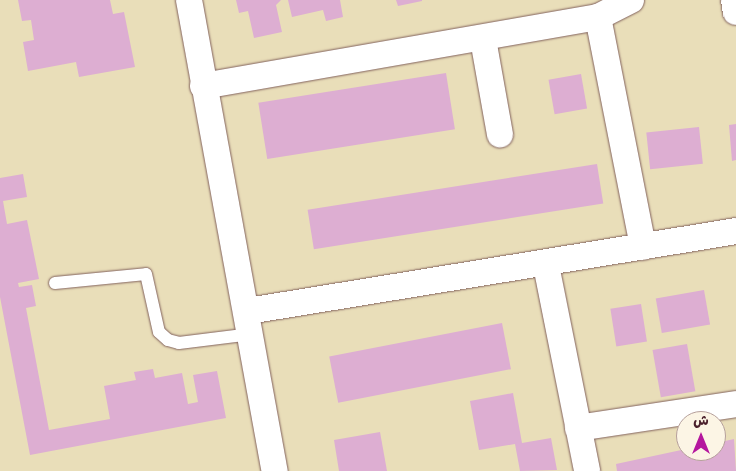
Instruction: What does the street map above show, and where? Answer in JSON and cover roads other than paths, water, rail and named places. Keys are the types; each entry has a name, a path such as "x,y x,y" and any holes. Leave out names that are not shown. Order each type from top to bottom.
{"street":[{"path":"189,0 203,86 250,322 275,471"},
{"path":"203,86 483,39 598,17 631,0"},
{"path":"734,0 736,12"},
{"path":"598,17 643,247"},
{"path":"483,39 500,134"},
{"path":"250,322 736,230"},
{"path":"546,265 587,471"},
{"path":"578,428 736,404"}],"lane":[{"path":"55,283 146,274 160,332 168,340 179,343 250,322"}]}
